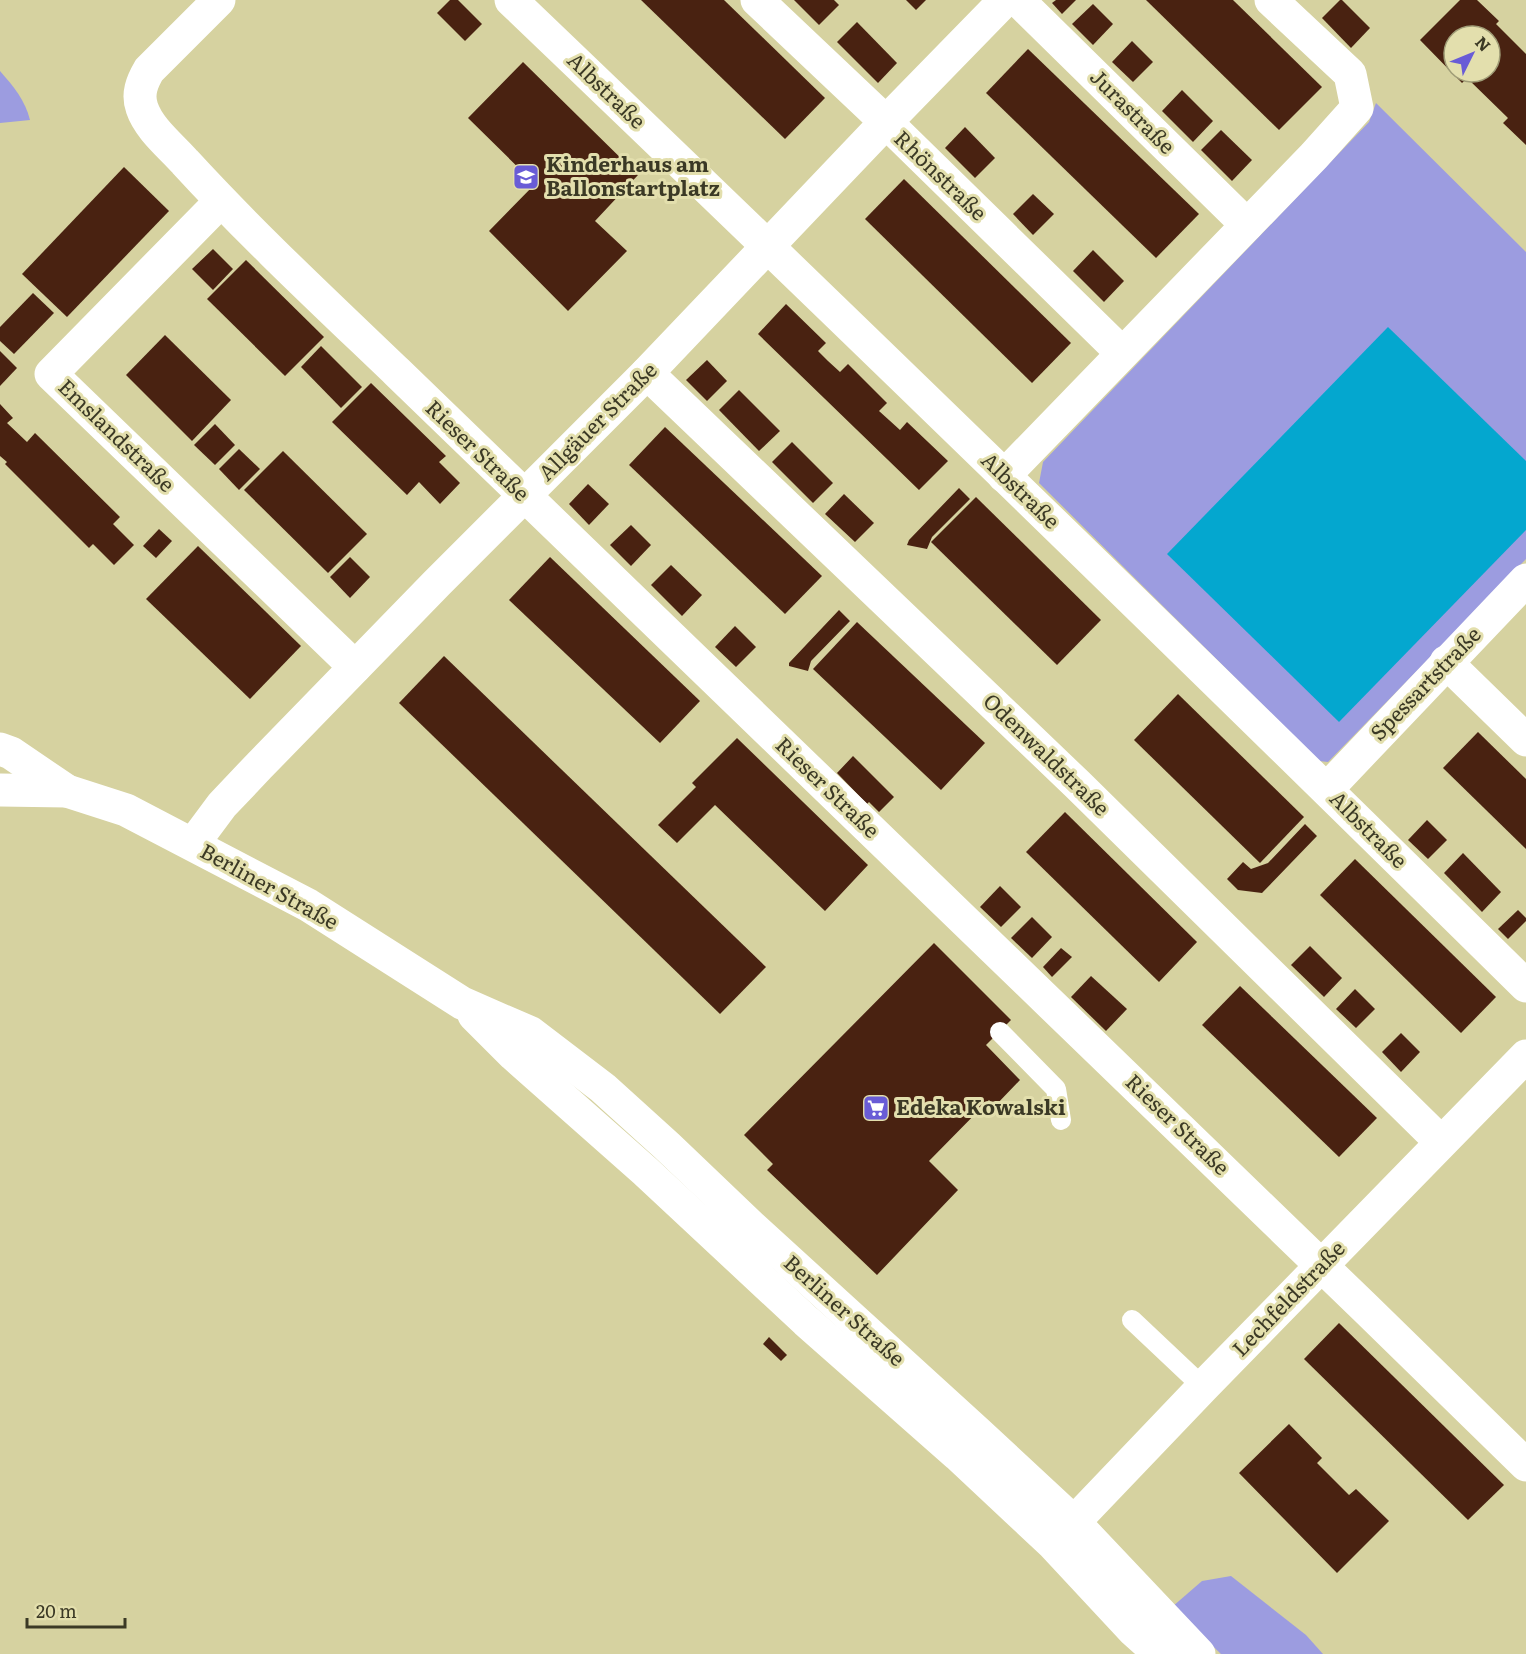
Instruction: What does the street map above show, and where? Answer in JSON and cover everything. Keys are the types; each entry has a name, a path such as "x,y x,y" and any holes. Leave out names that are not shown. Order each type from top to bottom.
{"street":[{"name":"Rieser Straße","path":"219,0 149,70 143,82 140,102 150,123 221,201 524,497 1322,1264 1526,1465"},
{"name":"Albstraße","path":"511,0 769,246 1526,986"},
{"name":"Rhönstraße","path":"757,0 886,122 1122,353"},
{"name":"Allgäuer Straße","path":"193,844 222,805 355,667 647,373 1005,0"},
{"name":"Jurastraße","path":"1018,0 1247,225"},
{"path":"1004,476 1314,156 1357,108 1350,74 1271,0"},
{"name":"Emslandstraße","path":"221,201 51,374 355,667"},
{"name":"Odenwaldstraße","path":"647,373 1077,784 1441,1142"},
{"name":"Spessartstraße","path":"1327,789 1526,580"},
{"path":"1446,662 1526,740"},
{"name":"Berliner Straße","path":"0,749 11,753 68,790 126,810 308,905 462,1003 514,1055 645,1171 806,1321 958,1455 1064,1533 1198,1654"},
{"name":"Berliner Straße","path":"0,790 68,790"},
{"name":"Lechfeldstraße","path":"1064,1533 1322,1264 1526,1056"},
{"name":"Berliner Straße","path":"1064,1533 1134,1631 1160,1654"}],"lane":[{"path":"1000,1032 1056,1089 1061,1120"},
{"path":"1132,1320 1203,1387"}],"shaded area":[{"path":"0,71 18,94 30,120 0,123"},
{"path":"1376,103 1526,252 1526,559 1328,762 1319,761 1039,483 1043,462 1369,122"},
{"path":"1388,327 1526,461 1526,530 1339,722 1167,554"},
{"path":"1231,1576 1306,1635 1323,1654 1221,1654 1172,1607 1202,1581"}],"building":[{"path":"450,0 458,0 482,24 465,41 437,13"},
{"path":"641,0 724,0 825,98 785,139"},
{"path":"794,0 834,0 839,5 819,25"},
{"path":"906,0 926,0 916,10"},
{"path":"1056,0 1076,0 1062,14 1052,3"},
{"path":"1146,0 1233,0 1322,87 1279,130"},
{"path":"1340,0 1370,28 1351,48 1322,18"},
{"path":"1460,0 1477,0 1499,21 1496,24 1442,24 1442,63 1420,40"},
{"path":"1093,4 1113,24 1093,45 1072,24"},
{"path":"857,22 897,63 878,83 837,42"},
{"path":"1502,30 1526,54 1526,145 1503,123 1508,118 1473,84 1502,84"},
{"path":"1132,41 1153,62 1133,82 1112,62"},
{"path":"1028,49 1199,214 1156,258 986,93"},
{"path":"523,62 638,175 595,221 627,251 568,311 489,231 535,184 468,118"},
{"path":"1182,90 1213,121 1193,142 1162,111"},
{"path":"965,127 995,158 975,178 945,148"},
{"path":"1221,130 1252,160 1232,181 1201,150"},
{"path":"124,167 169,211 67,317 22,274"},
{"path":"904,179 1071,343 1032,383 865,219"},
{"path":"1033,194 1054,214 1033,235 1013,214"},
{"path":"213,249 233,269 213,290 192,269"},
{"path":"1093,250 1124,281 1104,302 1073,271"},
{"path":"246,260 324,337 285,376 207,299"},
{"path":"33,293 54,313 14,354 0,341 0,327"},
{"path":"786,304 826,343 818,351 828,361 840,372 848,364 887,403 879,411 900,430 907,422 948,461 919,490 758,334"},
{"path":"165,335 231,400 192,441 126,375"},
{"path":"321,346 362,387 341,408 301,367"},
{"path":"0,351 17,368 0,386"},
{"path":"707,360 727,381 707,401 686,380"},
{"path":"371,383 446,456 439,462 460,483 440,504 419,482 407,495 332,422"},
{"path":"739,390 780,431 759,451 719,410"},
{"path":"0,404 13,418 7,423 27,442 35,433 120,517 113,524 134,545 114,565 93,544 89,548 5,464 7,462 0,456"},
{"path":"215,424 235,445 215,465 194,445"},
{"path":"665,427 822,576 785,614 629,465"},
{"path":"792,442 833,483 813,503 772,462"},
{"path":"239,449 260,469 239,490 219,469"},
{"path":"283,451 367,534 328,573 244,490"},
{"path":"588,484 609,504 589,525 569,504"},
{"path":"959,488 970,499 932,537 927,549 907,545 909,540"},
{"path":"844,494 874,523 855,542 825,514"},
{"path":"976,497 1101,620 1057,665 931,542"},
{"path":"631,525 651,545 631,566 610,545"},
{"path":"159,529 172,541 156,558 143,546"},
{"path":"198,546 301,646 250,699 146,599"},
{"path":"350,557 370,577 350,598 330,577"},
{"path":"550,557 700,701 660,743 509,600"},
{"path":"671,565 702,595 682,616 651,585"},
{"path":"839,610 850,621 811,661 808,671 789,666 789,663"},
{"path":"857,622 985,743 941,790 813,669"},
{"path":"735,626 756,647 736,667 715,647"},
{"path":"444,656 766,967 720,1014 399,703"},
{"path":"1178,694 1304,817 1260,863 1134,740"},
{"path":"1478,732 1526,779 1526,849 1443,768"},
{"path":"737,738 868,865 825,911 715,805 677,843 658,825 696,787 692,783"},
{"path":"853,756 894,797 879,812 869,802 867,804 837,773"},
{"path":"1065,812 1197,942 1159,982 1026,852"},
{"path":"1427,820 1447,840 1428,859 1408,840"},
{"path":"1305,824 1317,836 1262,893 1238,890 1227,879 1243,862 1251,869 1268,863"},
{"path":"1463,853 1501,892 1482,912 1444,873"},
{"path":"1355,859 1496,997 1461,1033 1320,895"},
{"path":"1000,886 1021,907 1001,927 980,907"},
{"path":"1518,910 1526,921 1508,939 1498,929"},
{"path":"1032,917 1052,937 1032,958 1011,938"},
{"name":"Edeka Kowalski","path":"934,943 1011,1020 986,1045 1020,1080 995,1106 989,1100 929,1161 958,1190 877,1275 767,1170 773,1164 744,1135"},
{"path":"1310,946 1342,978 1324,997 1291,965"},
{"path":"1061,948 1072,957 1052,977 1043,967"},
{"path":"1091,976 1127,1009 1106,1031 1071,997"},
{"path":"1240,986 1377,1118 1339,1157 1202,1025"},
{"path":"1355,989 1375,1009 1356,1028 1336,1009"},
{"path":"1401,1033 1420,1052 1401,1072 1382,1052"},
{"path":"1339,1323 1504,1485 1468,1520 1304,1359"},
{"path":"769,1337 787,1355 781,1361 763,1344"},
{"path":"1289,1424 1322,1458 1317,1463 1349,1495 1356,1489 1389,1521 1337,1573 1239,1473"}],"place":[{"name":"Kinderhaus am Ballonstartplatz","path":"526,177"},
{"name":"Edeka Kowalski","path":"876,1108"}]}
